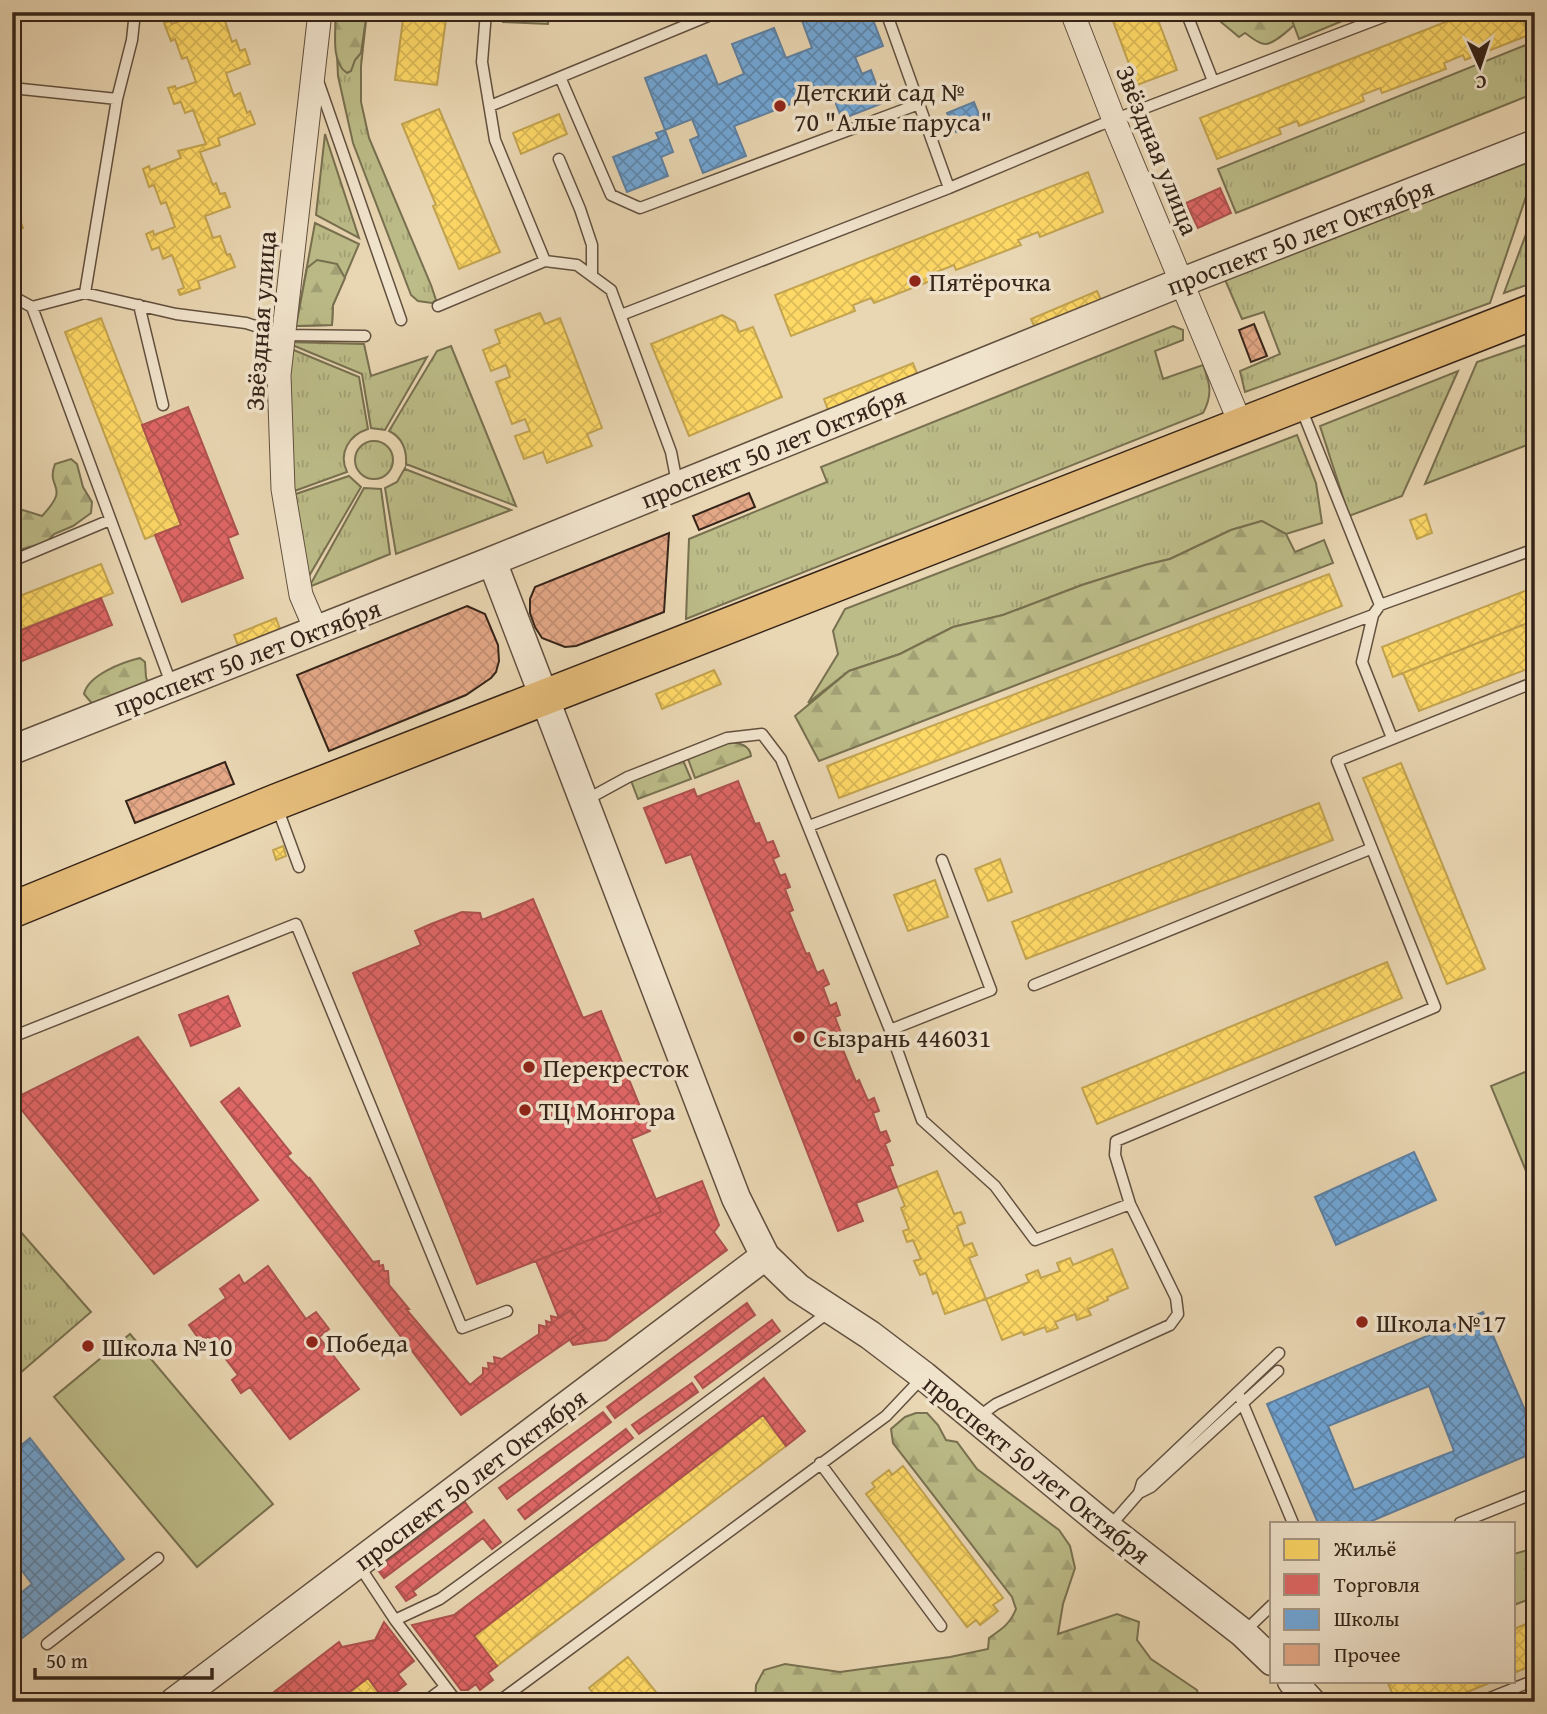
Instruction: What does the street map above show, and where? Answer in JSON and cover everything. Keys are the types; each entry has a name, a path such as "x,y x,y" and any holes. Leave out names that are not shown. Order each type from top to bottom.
{"main road":[{"path":"12,910 276,802 1535,311"}],"street":[{"name":"Звёздная улица","path":"316,630 301,595 283,489 279,375 320,12"},
{"name":"Звёздная улица","path":"1072,12 1241,425"},
{"name":"проспект 50 лет Октября","path":"12,750 1535,144"},
{"name":"проспект 50 лет Октября","path":"492,561 736,1198 765,1256 798,1287 924,1376 977,1418 1108,1528 1243,1633 1270,1659"},
{"name":"проспект 50 лет Октября","path":"174,1702 765,1256"},
{"path":"1293,1682 1311,1702"}],"lane":[{"path":"85,293 117,99 132,40 135,12"},
{"path":"486,12 482,62 495,139 545,261"},
{"path":"490,106 718,12"},
{"path":"886,12 949,188"},
{"path":"1186,12 1213,81"},
{"path":"621,315 949,188 1213,81 1396,12"},
{"path":"314,68 401,320"},
{"path":"560,77 611,195 640,208 919,104"},
{"path":"12,88 117,99"},
{"path":"559,159 592,245 592,276"},
{"path":"438,306 545,261 577,265 611,290 671,452 677,486"},
{"path":"32,307 85,293 176,314 246,323 283,335 365,336"},
{"path":"12,296 32,307 172,686"},
{"path":"139,305 163,405"},
{"path":"1299,403 1376,610 1362,662 1392,738"},
{"path":"12,561 110,520"},
{"path":"809,826 1535,549"},
{"path":"977,1418 996,1404 1170,1325 1178,1314 1176,1298 1130,1204 1115,1155 1116,1141 1435,1007 1336,761 1535,682"},
{"path":"584,801 628,777 727,738 762,734 781,758 890,1030 922,1120 995,1186 1035,1240 1130,1204"},
{"path":"276,802 299,867"},
{"path":"1034,985 1370,849"},
{"path":"890,1030 992,990 942,860"},
{"path":"12,1037 296,924 462,1328 507,1311"},
{"path":"395,1619 440,1599 832,1310"},
{"path":"1108,1528 1139,1493 1151,1487 1240,1397 1279,1353"},
{"path":"1240,1397 1278,1371"},
{"path":"498,1702 886,1416 924,1376"},
{"path":"1240,1397 1293,1522"},
{"path":"820,1464 941,1626"},
{"path":"1462,1522 1535,1493"},
{"path":"47,1644 158,1558"},
{"path":"358,1564 457,1702"},
{"path":"1243,1633 1270,1607"},
{"path":"1480,1702 1535,1680"},
{"path":"425,1702 445,1687"}],"green space":[{"path":"335,12 367,12 361,66 361,102 369,138 431,285 436,300 432,303 418,301 411,295 353,143 338,76"},
{"path":"336,12 367,12 361,53 351,71 347,73 338,62 336,54"},
{"path":"503,12 549,12 548,24 503,22"},
{"path":"1209,12 1303,12 1303,17 1280,37 1265,44 1257,42 1245,33 1239,37"},
{"path":"1289,12 1364,12 1299,39"},
{"path":"1533,42 1535,93 1236,213 1218,169"},
{"path":"325,134 359,238 316,215"},
{"path":"1535,152 1535,170 1490,303 1245,392 1240,371 1280,354 1264,312 1242,319 1223,275"},
{"path":"1535,210 1535,282 1504,293"},
{"path":"315,223 359,244 333,305 332,325 296,326"},
{"path":"317,260 337,264 345,278 333,305 332,325 296,326 307,268"},
{"path":"1173,326 1183,330 1183,340 1155,351 1163,379 1203,365 1209,389 1203,413 686,619 689,539 827,482 821,467"},
{"path":"285,342 364,344 371,376 427,357 385,430 371,428 362,374"},
{"path":"1535,342 1535,442 1425,484 1477,362"},
{"path":"284,346 359,377 368,429 355,436 347,446 344,458 347,472 286,494"},
{"path":"451,346 516,506 406,464 403,444 389,431 437,351"},
{"path":"1458,371 1402,496 1349,516 1320,426"},
{"path":"1297,435 1316,483 1322,523 1286,534 1261,521 1231,530 1170,559 1082,585 1003,615 953,627 900,654 849,671 808,703 838,654 833,631 845,609"},
{"path":"374,441 387,447 393,460 387,473 374,479 361,473 355,460 361,447"},
{"path":"71,459 77,464 83,487 92,502 91,513 73,526 54,534 47,542 12,552 12,519 15,513 23,510 42,516 51,506 57,492 53,479 55,464"},
{"path":"405,468 511,510 396,554 385,488 397,482"},
{"path":"349,476 361,487 305,583 287,497"},
{"path":"364,488 381,489 390,554 309,587"},
{"path":"1262,521 1286,534 1295,552 1324,540 1333,563 819,761 795,716 849,671 900,654 953,627 1003,615 1082,585 1170,559 1231,530"},
{"path":"140,658 145,662 148,683 95,707 84,694 99,675"},
{"path":"730,742 746,747 751,756 695,778 687,756"},
{"path":"682,758 691,779 638,799 630,778"},
{"path":"1535,1068 1535,1167 1526,1171 1491,1086"},
{"path":"12,1222 91,1312 12,1380"},
{"path":"130,1334 273,1504 197,1567 54,1397"},
{"path":"927,1413 946,1440 957,1442 977,1469 1059,1530 1070,1546 1075,1568 1063,1604 1058,1634 1117,1614 1139,1622 1137,1640 1151,1659 1197,1690 1200,1702 755,1702 756,1685 764,1670 785,1664 840,1672 988,1649 989,1638 1005,1626 1014,1614 1016,1609 1012,1597 893,1443 891,1429 905,1417"},
{"path":"1535,1548 1535,1597 1516,1604 1516,1553"}],"building: Жильё":[{"path":"202,12 222,12 232,42 236,40 240,51 245,49 250,64 226,73 234,96 240,93 247,113 250,111 255,124 218,138 220,145 200,152 213,185 216,183 220,194 225,193 230,207 205,216 213,238 220,236 235,267 198,281 200,288 180,295 178,290 184,288 172,255 163,259 159,247 152,250 146,234 153,231 154,235 175,227 166,202 161,204 154,185 149,187 143,169 149,166 150,170 181,158 178,151 206,144 193,110 185,113 181,102 174,104 168,88 175,86 176,89 196,82 187,57 182,59 175,39 171,41 164,23 170,21 172,24"},
{"path":"404,12 447,12 437,85 395,80"},
{"path":"1115,12 1155,12 1177,70 1137,85 1113,21 1118,19"},
{"path":"1471,12 1520,12 1529,35 1465,60 1463,55 1444,63 1446,69 1382,93 1380,88 1362,95 1364,101 1299,126 1297,121 1279,128 1281,134 1217,159 1200,118"},
{"path":"439,109 500,252 459,269 402,124"},
{"path":"559,114 567,134 521,154 513,133"},
{"path":"1088,172 1103,212 1040,237 1038,232 1018,240 1021,245 956,270 954,265 936,272 938,278 874,303 871,298 853,305 855,311 791,336 775,295"},
{"path":"12,201 23,228 12,232"},
{"path":"1097,291 1103,305 1037,332 1031,319"},
{"path":"540,313 545,324 560,318 602,428 587,434 592,446 547,463 543,452 524,459 515,436 530,431 525,419 512,424 496,382 510,377 506,365 491,371 483,350 500,343 495,330"},
{"path":"722,315 735,322 739,332 753,327 782,397 689,436 651,344"},
{"path":"101,318 181,525 145,539 65,332"},
{"path":"913,363 918,376 829,413 824,399"},
{"path":"1426,514 1432,533 1417,539 1410,520"},
{"path":"101,564 113,593 12,633 12,599"},
{"path":"1329,574 1342,606 839,798 827,766"},
{"path":"1535,587 1535,620 1393,677 1382,647"},
{"path":"276,618 280,629 271,633 274,640 241,653 234,635"},
{"path":"1535,620 1535,666 1419,711 1403,673"},
{"path":"714,670 721,684 662,709 656,694"},
{"path":"1401,763 1485,969 1447,984 1363,778"},
{"path":"1319,803 1333,840 1026,959 1012,922"},
{"path":"283,846 286,856 276,860 273,850"},
{"path":"1000,859 1012,892 988,901 975,869"},
{"path":"935,880 948,917 908,931 894,895"},
{"path":"1387,962 1402,998 1097,1124 1082,1088"},
{"path":"937,1171 954,1214 961,1212 965,1223 957,1226 964,1246 972,1243 977,1255 969,1258 986,1299 945,1314 937,1292 933,1294 926,1273 920,1275 914,1261 921,1259 913,1240 907,1242 903,1231 909,1229 901,1208 905,1206 897,1187"},
{"path":"1112,1249 1128,1288 1088,1309 1091,1315 1077,1320 1075,1314 1055,1322 1058,1328 1047,1332 1045,1327 1002,1340 986,1299 1029,1282 1026,1275 1038,1270 1041,1278 1060,1271 1057,1263 1070,1258 1073,1265"},
{"path":"763,1415 786,1446 497,1666 474,1636"},
{"path":"903,1466 1003,1598 993,1605 998,1611 980,1625 976,1620 967,1627 866,1494 875,1487 872,1483 889,1470 892,1475"},
{"path":"1535,1620 1535,1664 1516,1672 1516,1628"},
{"path":"628,1657 664,1702 600,1702 589,1688"},
{"path":"368,1678 386,1702 336,1702"},
{"path":"1387,1682 1492,1682 1443,1702 1396,1702"}],"building: Торговля":[{"path":"1220,188 1231,213 1198,228 1186,203"},
{"path":"188,407 238,534 228,538 243,578 182,602 155,535 181,525 142,425"},
{"path":"101,598 112,625 12,665 12,634"},
{"path":"738,781 755,824 759,823 767,843 773,841 779,856 773,859 780,876 785,874 790,887 785,889 793,910 789,912 817,973 823,970 829,984 823,987 830,1006 836,1003 840,1015 835,1017 843,1038 839,1040 856,1082 859,1080 868,1101 874,1098 879,1111 873,1113 880,1133 886,1131 890,1141 885,1144 897,1187 856,1203 863,1221 838,1231 691,854 666,863 644,808 694,789 697,797"},
{"name":"ТЦ Монгора","path":"533,899 583,1018 601,1011 650,1131 631,1139 661,1212 477,1284 353,973 421,945 415,931 431,924 462,912 480,913 482,920"},
{"path":"228,996 240,1026 191,1046 179,1015"},
{"path":"138,1037 258,1200 154,1274 13,1099"},
{"path":"239,1088 291,1153 287,1156 312,1182 309,1177 373,1262 379,1261 379,1266 383,1265 384,1271 388,1271 389,1285 409,1309 406,1309 470,1385 483,1374 483,1368 489,1369 488,1363 495,1364 494,1357 502,1359 539,1334 539,1325 547,1327 546,1321 552,1323 551,1316 559,1318 571,1310 585,1329 461,1415 221,1102"},
{"path":"702,1181 719,1225 714,1232 727,1250 606,1340 573,1345 570,1340 585,1329 571,1310 559,1318 536,1261 661,1212 656,1199"},
{"path":"268,1266 306,1319 316,1312 329,1329 319,1337 359,1389 290,1439 250,1387 241,1393 232,1380 238,1375 208,1336 201,1342 189,1325 226,1298 220,1289 239,1275 244,1284"},
{"path":"747,1303 755,1315 615,1418 607,1407"},
{"path":"772,1320 780,1331 703,1388 695,1377"},
{"path":"764,1378 805,1431 786,1446 763,1415 474,1636 497,1666 488,1673 493,1680 480,1690 476,1684 468,1690 461,1690 412,1625 454,1615"},
{"path":"692,1383 698,1392 639,1434 632,1425"},
{"path":"603,1412 611,1422 507,1499 499,1488"},
{"path":"626,1429 633,1438 525,1519 518,1510"},
{"path":"465,1502 472,1512 384,1578 377,1569"},
{"path":"484,1520 501,1542 492,1549 483,1538 413,1591 416,1595 406,1601 396,1587"},
{"path":"384,1622 414,1661 398,1674 406,1684 385,1701 368,1678 336,1702 261,1702 339,1642 342,1647 375,1640"}],"building: Школы":[{"path":"815,12 870,12 883,46 855,57 862,74 871,70 883,103 842,119 830,89 734,126 746,156 703,173 690,140 699,136 692,119 665,130 645,78 706,55 718,85 744,74 732,44 774,28 786,58 812,48 801,18"},
{"path":"974,102 982,122 956,132 947,113"},
{"path":"665,130 673,152 661,157 668,176 627,192 613,157 659,139 656,133"},
{"path":"1414,1152 1436,1200 1336,1245 1315,1197"},
{"path":"1483,1312 1535,1434 1535,1452 1369,1522 1318,1522 1267,1404","holes":["1429,1386 1454,1451 1354,1490 1328,1426"]},
{"path":"30,1438 124,1559 12,1646 12,1600 32,1584 12,1558 12,1453"}],"building: Прочее":[{"path":"1254,324 1267,356 1251,362 1239,330"},
{"path":"749,493 755,507 699,530 693,516"},
{"path":"669,533 664,612 576,646 565,647 542,638 530,613 530,599 535,587"},
{"path":"467,606 485,614 498,645 499,661 491,678 466,695 329,751 297,675"},
{"path":"225,762 234,784 135,823 126,801"}],"place":[{"name":"Детский сад № 70 \"Алые паруса\"","path":"780,106"},
{"name":"Пятёрочка","path":"915,281"},
{"name":"Сызрань 446031","path":"799,1037"},
{"name":"Перекресток","path":"529,1067"},
{"name":"ТЦ Монгора","path":"525,1110"},
{"name":"Школа №17","path":"1362,1322"},
{"name":"Победа","path":"312,1342"},
{"name":"Школа №10","path":"88,1346"}]}
